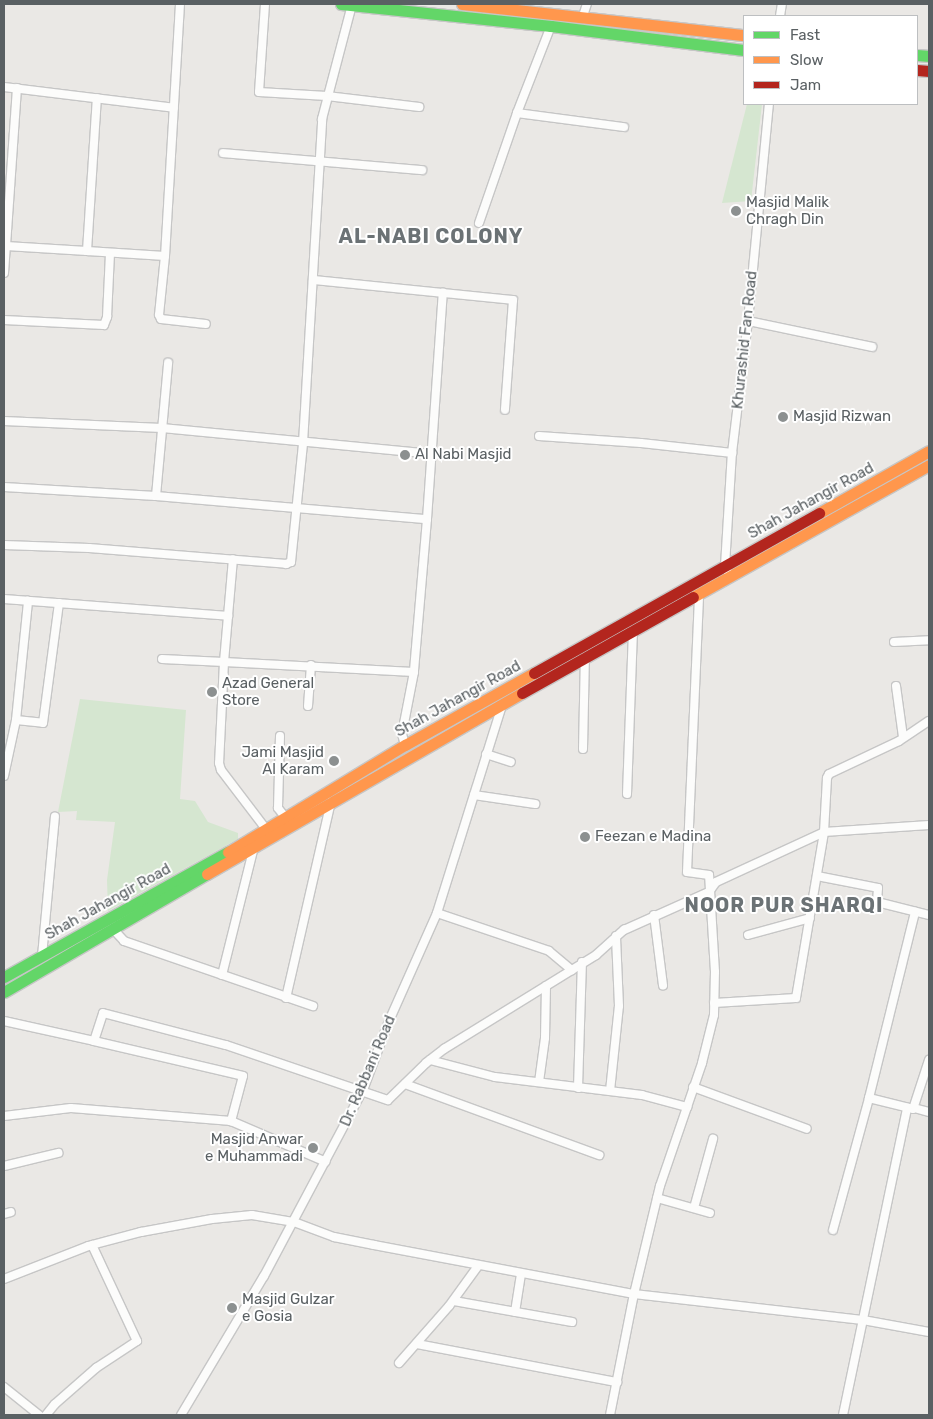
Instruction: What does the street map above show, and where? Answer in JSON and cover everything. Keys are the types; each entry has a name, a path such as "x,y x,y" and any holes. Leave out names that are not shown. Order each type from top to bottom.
{"street":[{"path":"180,4 165,256 159,315 161,319 206,324"},
{"path":"265,4 259,92 326,96 419,106"},
{"path":"4,545 89,548 286,564 290,562 303,443 322,119 346,4 381,6 743,50"},
{"path":"462,4 743,35"},
{"path":"583,16 587,4"},
{"path":"479,222 517,113 552,26"},
{"path":"678,42 683,28"},
{"path":"4,87 174,108"},
{"path":"4,274 7,173 17,88"},
{"path":"87,252 97,98"},
{"name":"Khurashid Fan Road","path":"727,571 732,453 748,322 769,105"},
{"path":"517,113 624,127"},
{"path":"223,153 422,170"},
{"path":"6,246 165,256"},
{"path":"4,320 104,325 110,253"},
{"path":"313,280 513,300 505,410"},
{"path":"405,745 402,734 414,672 433,454 444,293"},
{"path":"748,322 872,347"},
{"path":"156,496 168,363"},
{"path":"4,421 162,428 433,454"},
{"path":"538,436 641,443 732,453"},
{"name":"Shah Jahangir Road","path":"4,977 266,829 405,745 727,571 929,451"},
{"path":"727,571 929,465"},
{"path":"4,487 156,496 295,510 427,519"},
{"path":"233,559 224,662 219,763 221,770 266,829"},
{"name":"Shah Jahangir Road","path":"4,992 331,802 699,593 727,571"},
{"path":"610,1415 634,1294 657,1198 693,1088 714,1015 715,972 709,874 687,872 699,593"},
{"path":"4,599 228,616"},
{"path":"4,776 16,720 28,601"},
{"path":"16,720 43,723 59,604"},
{"path":"627,794 633,630"},
{"path":"894,642 929,640"},
{"path":"583,749 585,658"},
{"path":"162,659 414,672"},
{"path":"308,706 310,666"},
{"path":"896,686 903,737"},
{"name":"Dr. Rabbani Road","path":"181,1415 294,1222 363,1090 389,1021 437,913 502,704"},
{"path":"714,1003 796,998 824,832 827,778 829,774 899,742 903,737 929,721"},
{"path":"280,736 278,808 285,817"},
{"path":"486,754 511,762"},
{"path":"474,795 535,804"},
{"path":"286,998 331,802"},
{"path":"42,956 55,817"},
{"path":"94,1041 103,1013 226,1045 388,1100 430,1060 582,962 596,955 616,936 654,915 709,892 716,882 824,832 929,825"},
{"path":"222,975 254,847"},
{"path":"817,876 878,888 877,902 929,915"},
{"path":"833,1230 869,1098 915,912"},
{"path":"437,913 549,951 572,970"},
{"path":"654,915 663,985"},
{"path":"748,935 810,918"},
{"path":"114,929 124,941 314,1006"},
{"path":"610,1091 618,1006 616,936"},
{"path":"578,1088 582,962"},
{"path":"539,1082 545,1038 546,986"},
{"path":"4,1021 243,1076 231,1121"},
{"path":"430,1060 495,1077 642,1095 687,1107"},
{"path":"843,1415 910,1108 929,1060"},
{"path":"405,1084 599,1155"},
{"path":"693,1088 807,1128"},
{"path":"869,1098 929,1112"},
{"path":"4,1116 71,1108 231,1121 326,1162"},
{"path":"694,1208 713,1139"},
{"path":"4,1166 58,1153"},
{"path":"657,1198 710,1213"},
{"path":"4,1279 92,1245 141,1232 212,1219 252,1215 294,1222 334,1236 478,1266 634,1294 863,1320 929,1332"},
{"path":"46,1415 55,1404 96,1368 137,1341 92,1245"},
{"path":"399,1363 454,1301 478,1266"},
{"path":"515,1312 521,1274"},
{"path":"454,1301 572,1322"},
{"path":"417,1344 617,1382"},
{"path":"4,1387 39,1415"}],"green space":[{"path":"747,105 762,105 751,201 722,203"},
{"path":"80,699 186,710 180,799 195,801 208,822 238,833 238,839 108,911 107,880 115,822 76,820 77,811 58,812"}],"traffic: fast":[{"path":"341,4 551,26 743,50"},
{"path":"918,55 929,56"},
{"path":"4,977 228,852"},
{"path":"4,992 207,874"}],"traffic: slow":[{"path":"462,4 743,35"},
{"path":"819,513 929,451"},
{"path":"693,597 929,465"},
{"path":"228,852 405,745 534,673"},
{"path":"207,874 522,693"}],"traffic: jam":[{"path":"918,70 929,71"},
{"path":"534,673 819,513"},
{"path":"522,693 693,597"}],"place":[{"name":"Masjid Malik Chragh Din","path":"736,211"},
{"name":"Masjid Rizwan","path":"783,417"},
{"name":"Al Nabi Masjid","path":"405,455"},
{"name":"Azad General Store","path":"212,692"},
{"name":"Jami Masjid Al Karam","path":"334,761"},
{"name":"Feezan e Madina","path":"585,837"},
{"name":"Masjid Anwar e Muhammadi","path":"313,1148"},
{"name":"Masjid Gulzar e Gosia","path":"232,1308"}],"district":[{"name":"AL-NABI COLONY","path":"431,236"},
{"name":"NOOR PUR SHARQI","path":"784,905"}]}
